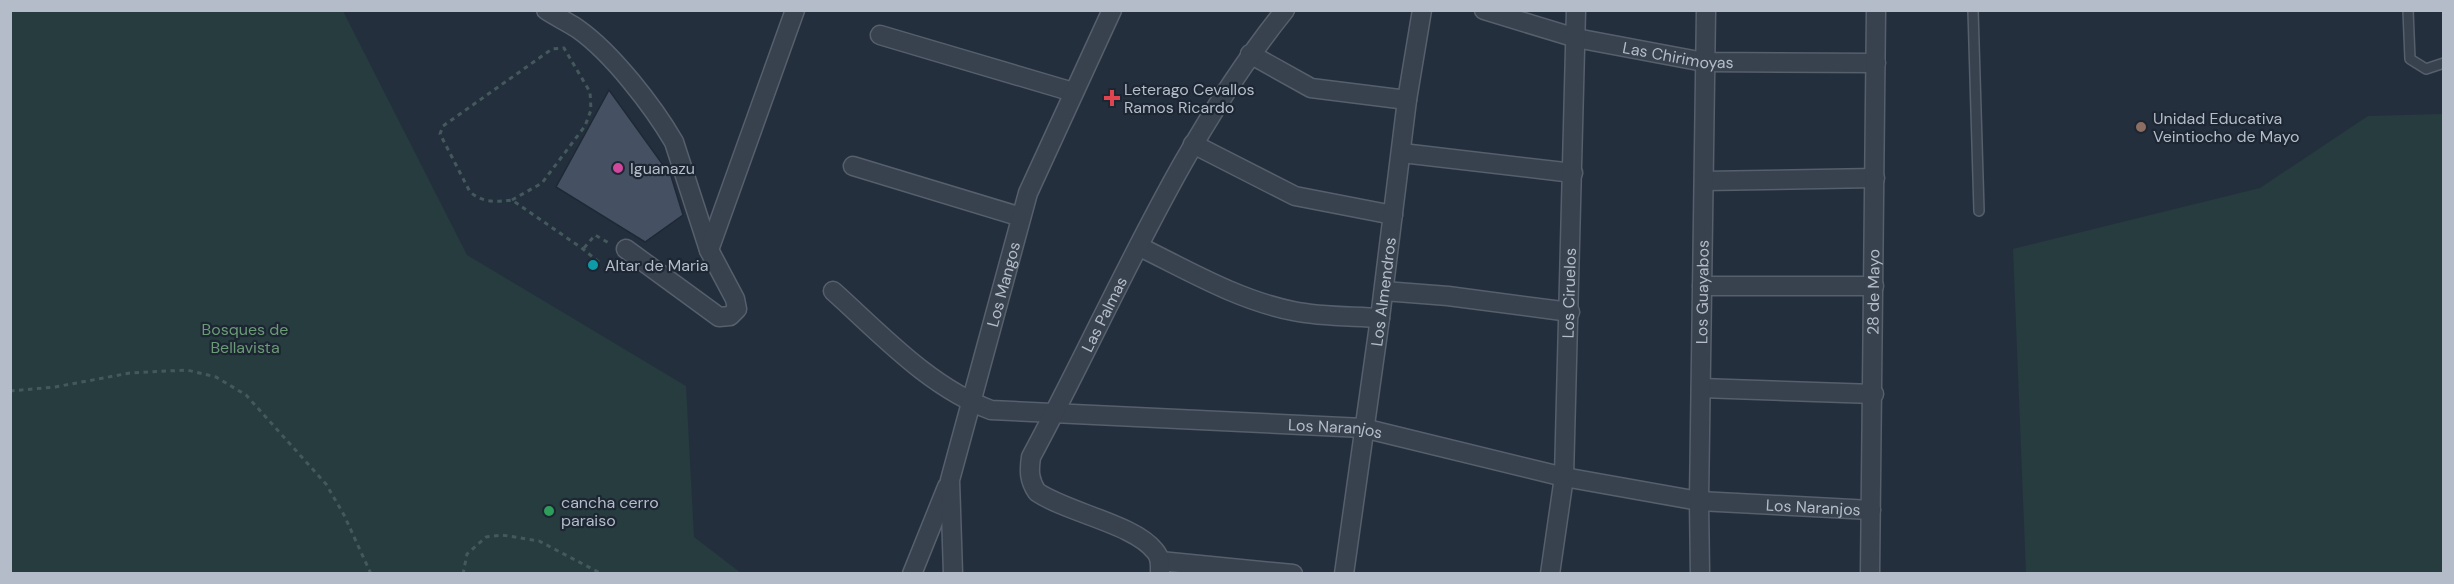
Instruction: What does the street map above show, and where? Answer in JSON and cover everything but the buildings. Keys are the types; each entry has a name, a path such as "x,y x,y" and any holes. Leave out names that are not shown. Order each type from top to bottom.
{"street":[{"path":"546,10 579,30 622,72 667,130 674,142 709,250 735,299 736,309 730,316 719,317 626,249"},
{"path":"709,250 795,10"},
{"name":"Los Mangos","path":"953,573 950,480 1028,192 1112,10"},
{"name":"Las Palmas","path":"1160,567 1156,552 1141,539 1037,492 1029,471 1031,457 1193,144 1250,54 1285,10"},
{"name":"Los Almendros","path":"1344,573 1384,291 1407,100 1422,10"},
{"name":"Las Chirimoyas","path":"1484,10 1576,38 1704,62 1876,63"},
{"name":"Los Ciruelos","path":"1550,573 1564,477 1576,10"},
{"name":"Los Guayabos","path":"1700,573 1706,10"},
{"name":"28 de Mayo","path":"1870,573 1874,394 1876,10"},
{"path":"880,35 1073,92"},
{"path":"1250,54 1311,88 1407,100"},
{"path":"1193,144 1295,196 1393,215"},
{"path":"1402,153 1573,173"},
{"path":"853,166 1021,217"},
{"path":"1704,181 1875,178"},
{"path":"1140,247 1235,293 1260,302 1294,311 1380,318"},
{"path":"1702,285 1874,286"},
{"name":"Los Naranjos","path":"833,291 920,368 971,403 991,410 1053,415 1364,428 1564,477 1699,501 1872,510"},
{"path":"1384,291 1448,296 1570,312"},
{"path":"1701,388 1874,394"},
{"path":"912,573 950,480"},
{"path":"1160,567 1293,573"}],"lane":[{"path":"1973,10 1979,211"},
{"path":"2408,10 2410,59 2426,69 2444,63"}],"path":[{"path":"512,200 542,183 585,126 591,110 590,92 564,48 552,49 443,126 441,131 466,188 478,198 495,202 512,200 584,249 600,263"},
{"path":"584,249 595,235 609,243 614,237 626,249"},
{"path":"10,391 55,387 130,373 187,370 216,377 246,395 326,484 344,515 371,573"},
{"path":"463,573 467,554 486,537 502,535 539,541 602,573"}],"green space":[{"name":"Bosques de Bellavista","path":"10,11 343,11 467,255 686,386 694,537 741,573 11,573"},
{"path":"2443,114 2443,573 2026,573 2013,249 2260,188 2368,116"}],"place":[{"name":"Leterago Cevallos Ramos Ricardo","path":"1112,98"},
{"name":"Unidad Educativa Veintiocho de Mayo","path":"2141,127"},
{"name":"Iguanazu","path":"618,168"},
{"name":"Altar de Maria","path":"593,265"},
{"name":"cancha cerro paraiso","path":"549,511"}]}
